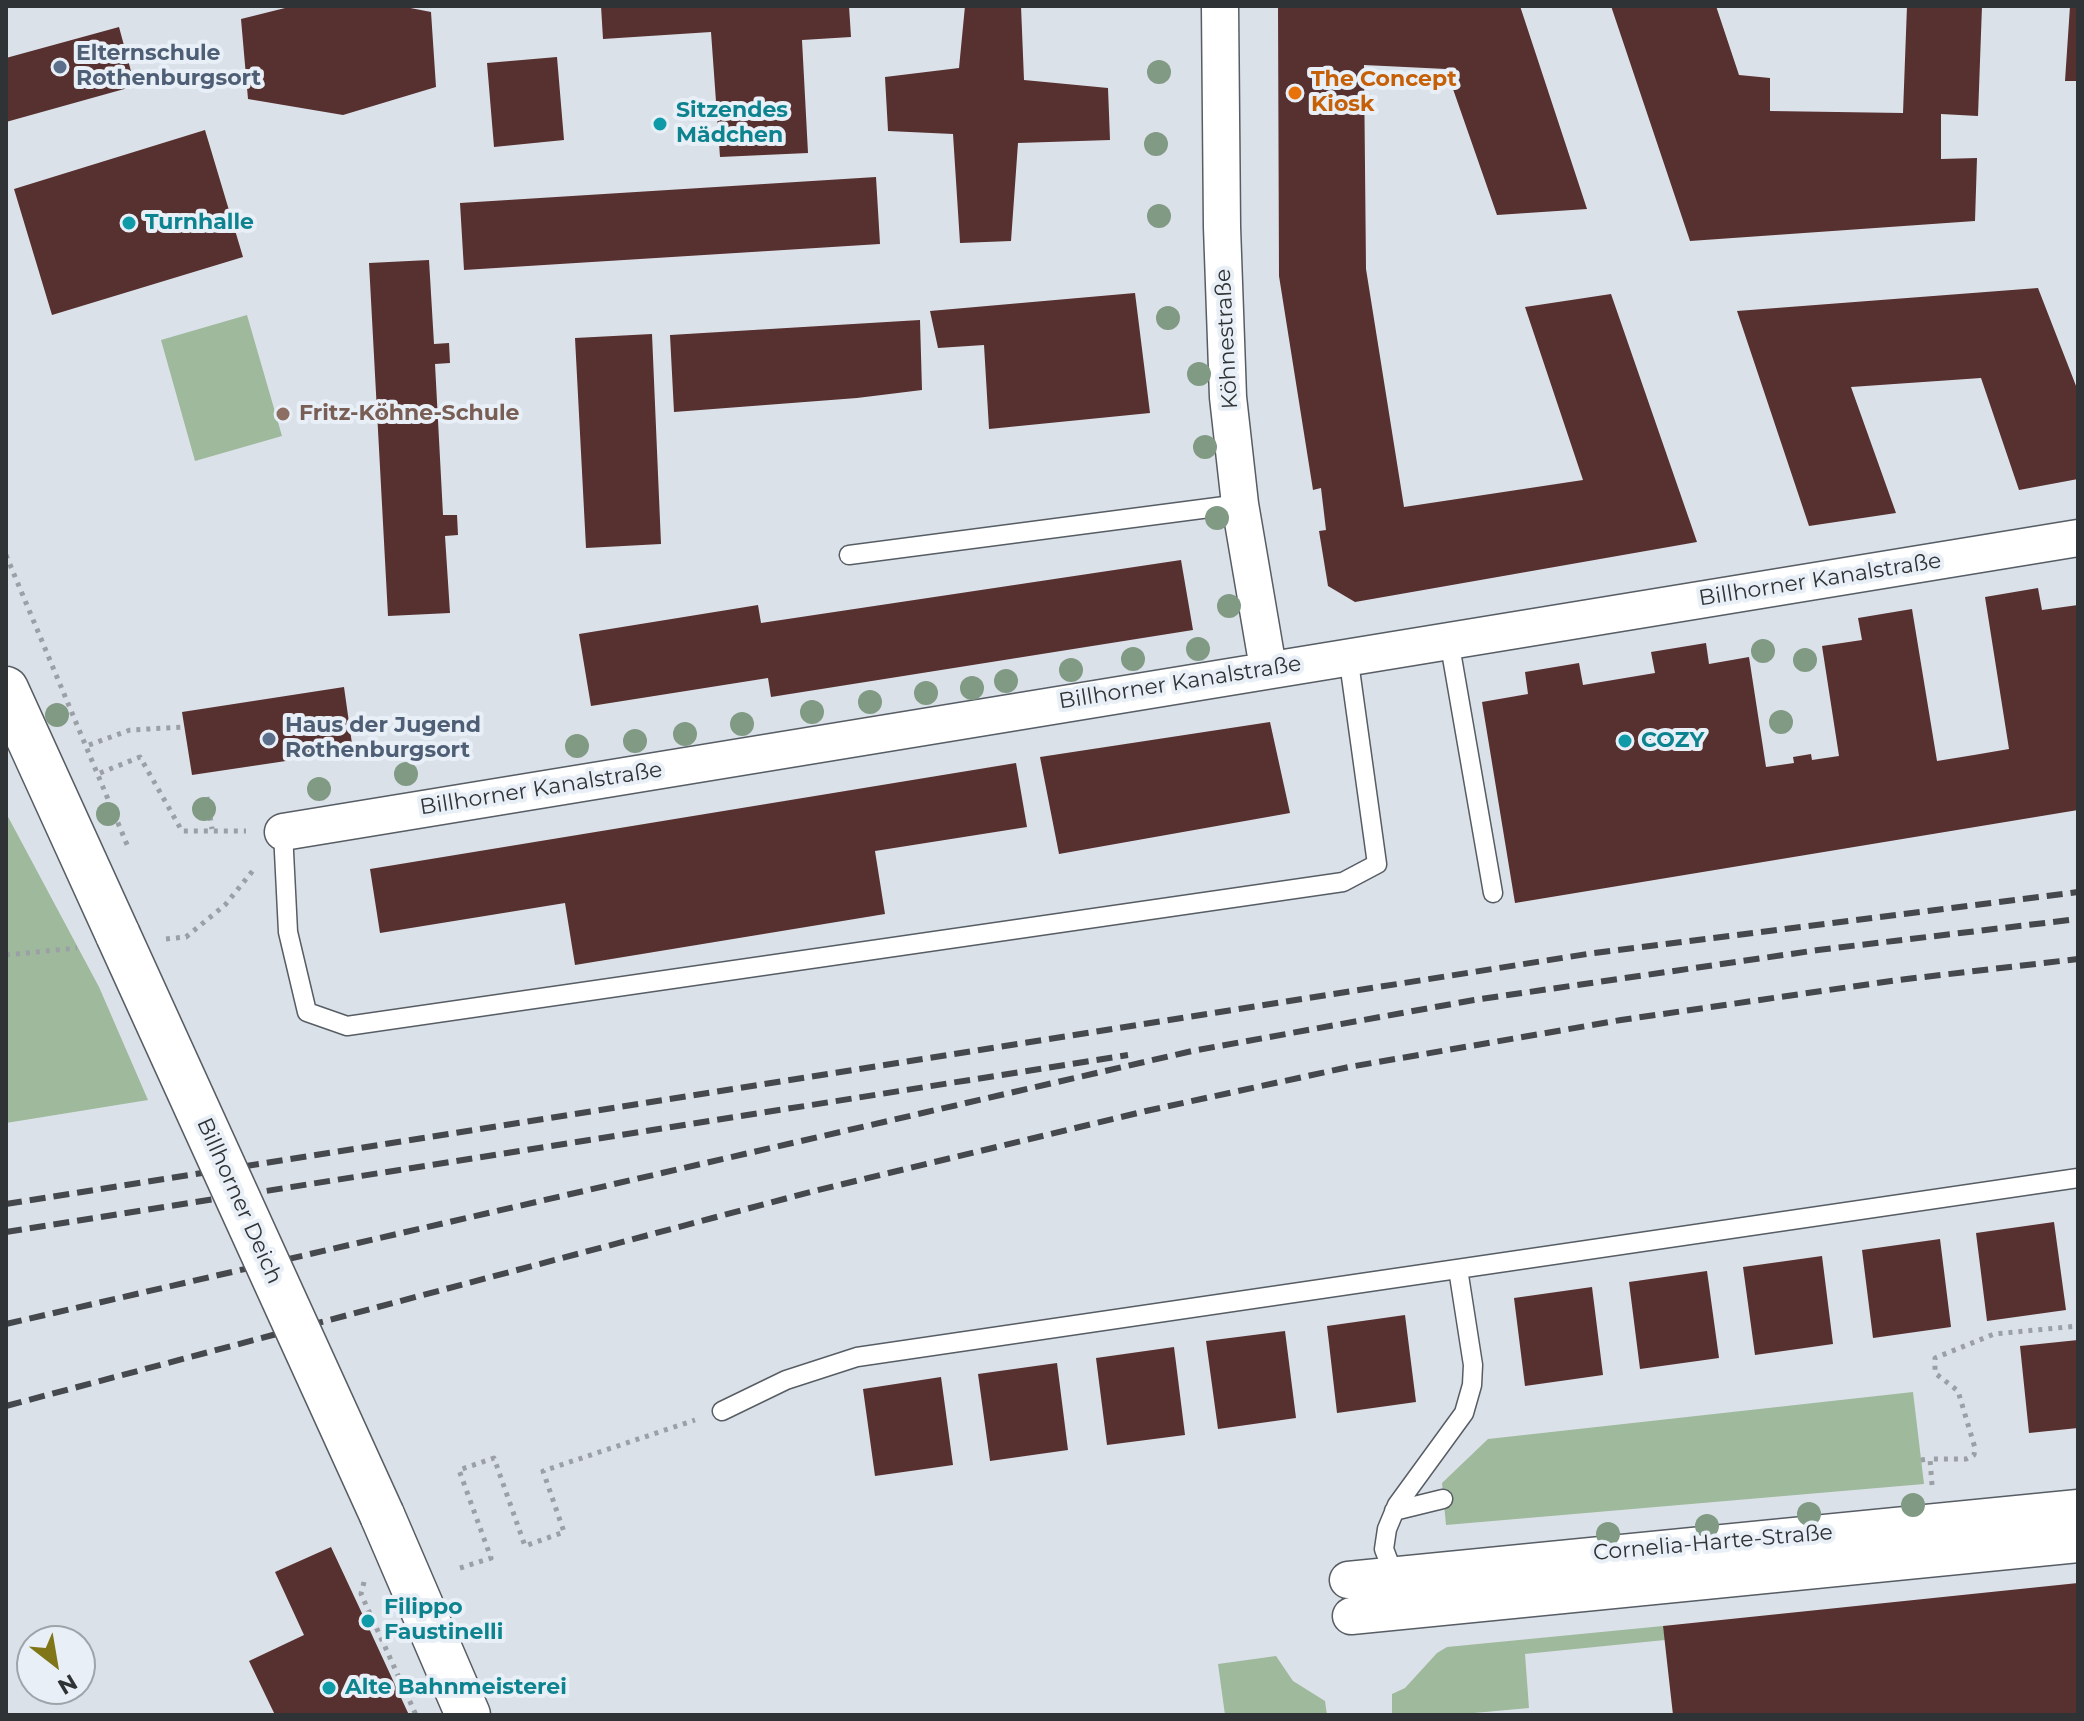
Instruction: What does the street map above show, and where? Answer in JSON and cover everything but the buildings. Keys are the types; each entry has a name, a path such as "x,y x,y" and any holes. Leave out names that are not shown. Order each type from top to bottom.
{"street":[{"name":"Köhnestraße","path":"1220,6 1222,227 1228,397 1240,504 1268,668"},
{"name":"Billhorner Kanalstraße","path":"283,832 1268,668 2078,538"},
{"name":"Billhorner Deich","path":"6,689 382,1515 468,1715"},
{"name":"Cornelia-Harte-Straße","path":"1348,1580 2078,1508"},
{"name":"Cornelia-Harte-Straße","path":"1351,1616 2078,1544"}],"lane":[{"path":"849,555 1240,504"},
{"path":"1449,640 1493,893"},
{"path":"283,832 288,932 307,1012 347,1026 1343,882 1377,864 1348,655"},
{"path":"722,1411 786,1380 857,1357 2078,1178"},
{"path":"1420,1609 1393,1575 1384,1549 1394,1511 1464,1413 1472,1385 1473,1365 1458,1269"},
{"path":"1394,1511 1443,1499"}],"path":[{"path":"88,745 130,730 185,727"},
{"path":"100,773 140,757 182,831 212,829 207,797"},
{"path":"1921,1460 1966,1459 1974,1455 1975,1448 1958,1391 1935,1373 1935,1358 1994,1334 2078,1326"},
{"path":"460,1568 491,1558 459,1470 494,1458 525,1546 564,1532 543,1471 722,1411"},
{"path":"1930,1459 1933,1522"}],"green space":[{"path":"247,315 282,436 195,461 161,340"},
{"path":"6,813 99,987 148,1100 6,1123"},
{"path":"1913,1392 1924,1484 1446,1525 1442,1483 1488,1439"},
{"path":"1663,1626 1665,1640 1525,1654 1529,1708 1452,1715 1392,1715 1392,1694 1405,1688 1437,1653 1447,1647"},
{"path":"1276,1656 1293,1681 1325,1701 1327,1715 1225,1715 1218,1664"}],"railway":[{"path":"6,1204 1587,954 2078,892"},
{"path":"6,1324 1192,1051 1474,1000 1818,950 2078,919"},
{"path":"6,1406 814,1191 1146,1111 1349,1067 1621,1020 1898,980 2078,959"},
{"path":"6,1232 1128,1055"}],"place":[{"name":"Elternschule Rothenburgsort","path":"60,67"},
{"name":"The Concept Kiosk","path":"1295,93"},
{"name":"Sitzendes Mädchen","path":"660,124"},
{"name":"Turnhalle","path":"129,223"},
{"name":"Fritz-Köhne-Schule","path":"283,414"},
{"name":"Haus der Jugend Rothenburgsort","path":"269,739"},
{"name":"COZY","path":"1625,741"},
{"name":"Filippo Faustinelli","path":"368,1621"},
{"name":"Alte Bahnmeisterei","path":"329,1688"}]}
